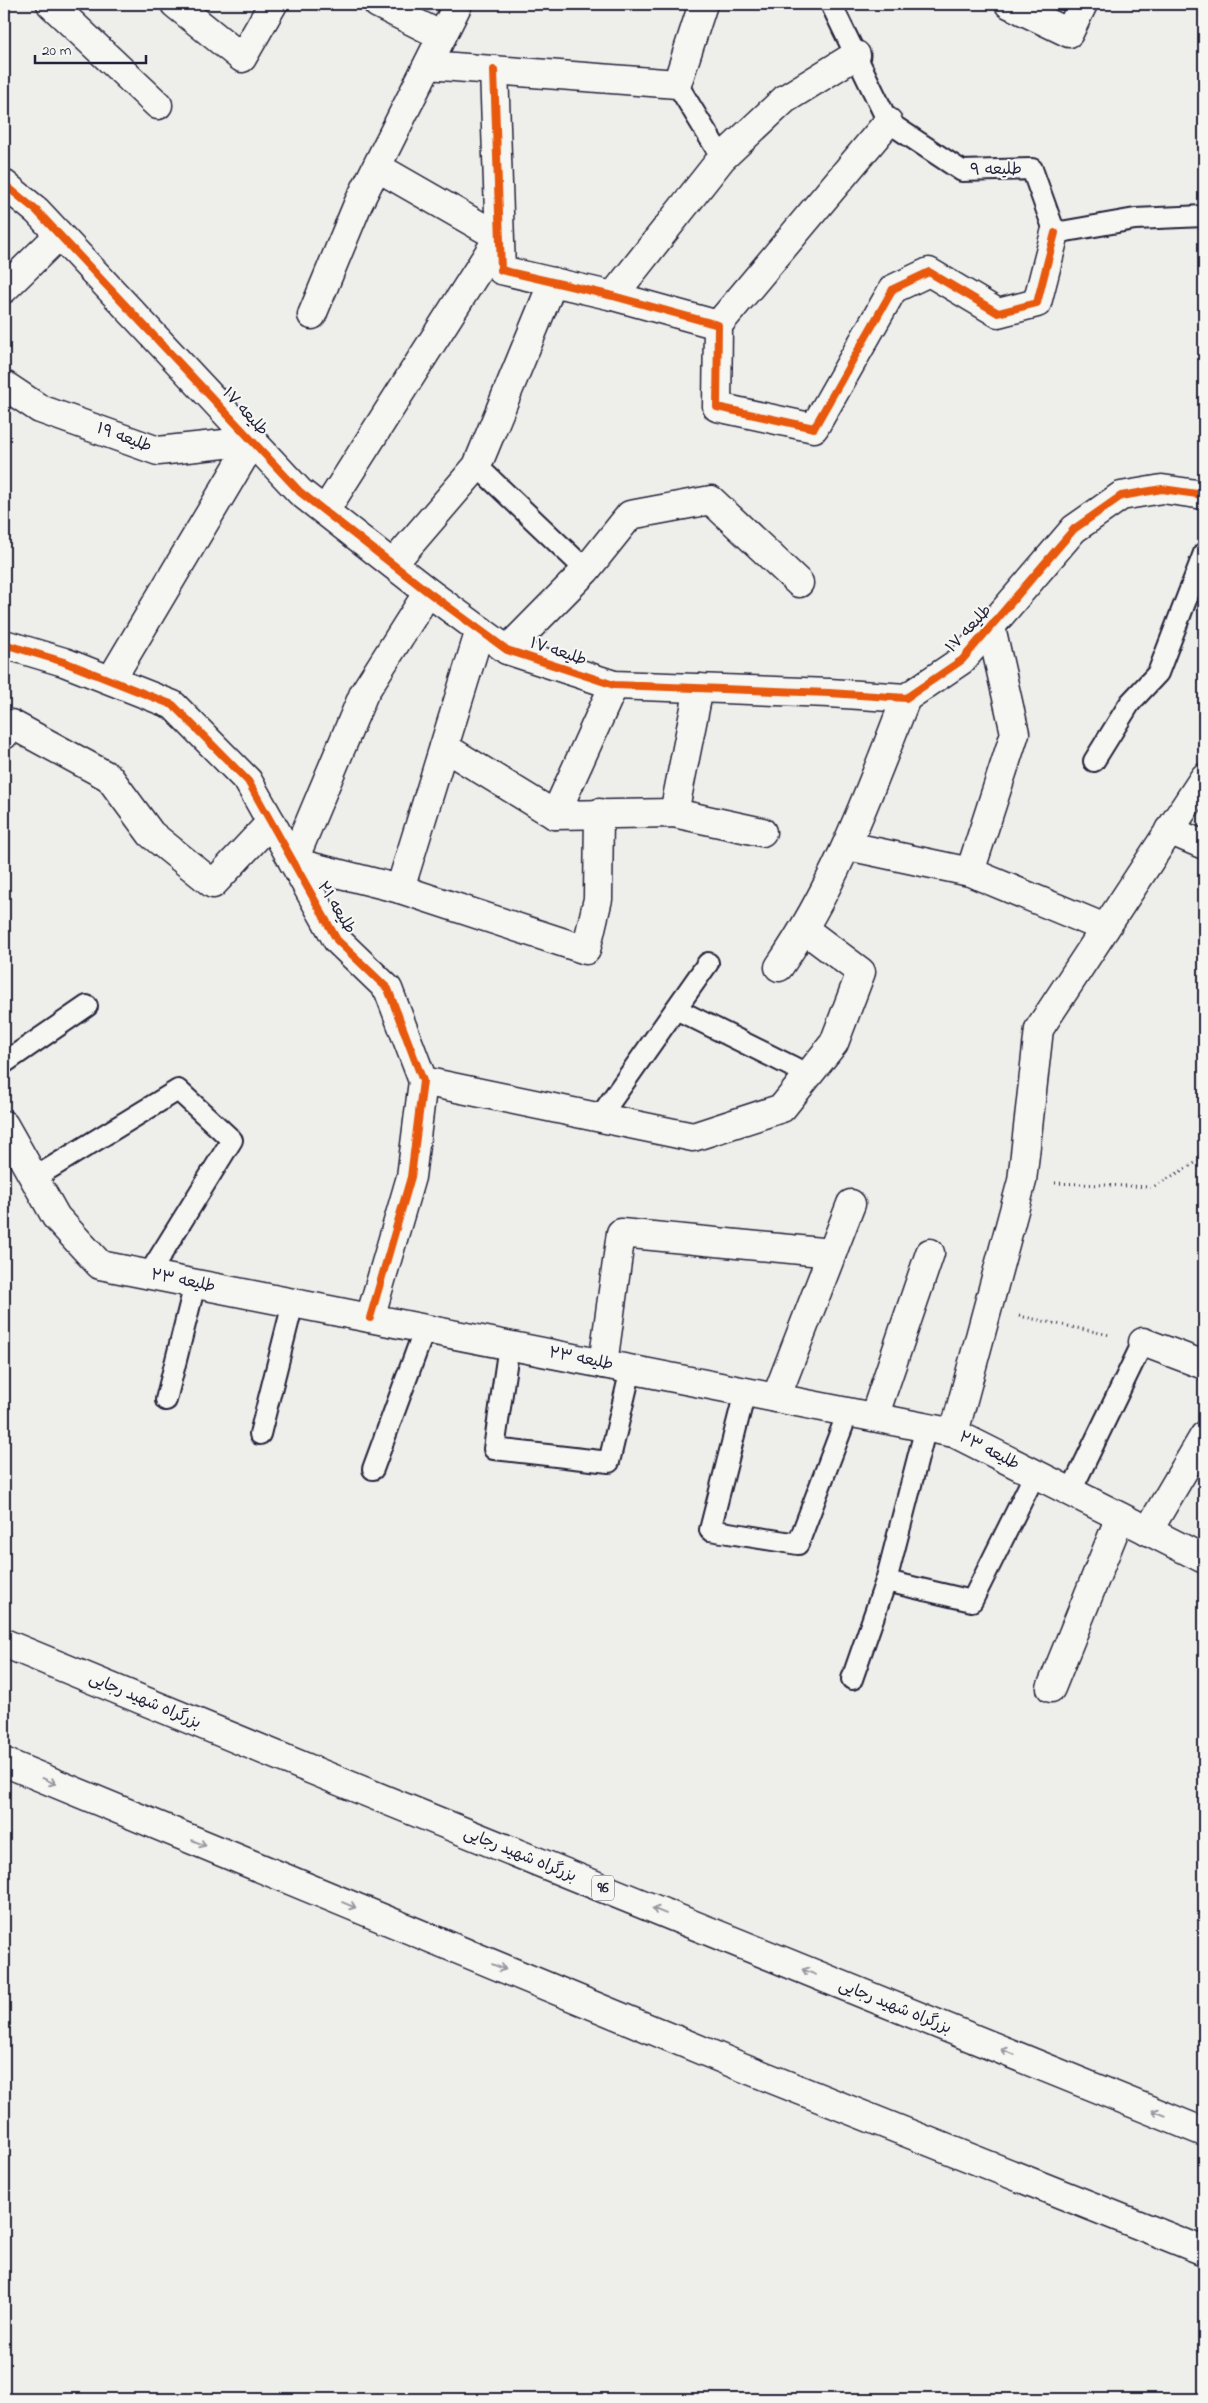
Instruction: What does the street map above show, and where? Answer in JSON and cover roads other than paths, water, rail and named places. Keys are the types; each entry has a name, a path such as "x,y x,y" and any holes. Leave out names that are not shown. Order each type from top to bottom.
{"main road":[{"path":"51,4 158,105"},
{"path":"174,4 242,58 273,4"},
{"path":"378,4 442,36"},
{"path":"312,315 358,204 458,4"},
{"path":"428,65 678,84 703,4"},
{"path":"1009,4 1069,33 1083,4"},
{"path":"613,296 722,158 785,99 856,55"},
{"path":"494,70 501,270 613,296 718,325"},
{"path":"888,122 718,325 717,407 814,428 893,289 929,272 998,313 1037,303 1055,232"},
{"path":"377,167 500,237"},
{"name":"طلیعه ۱۷","path":"4,184 37,211 300,492 428,592 507,650 614,685 906,698 962,660 1074,529 1121,496 1162,489 1204,494"},
{"path":"4,289 60,235"},
{"path":"325,511 500,237"},
{"path":"393,564 477,466 553,282"},
{"name":"طلیعه ۱۹","path":"4,385 40,408 158,451 253,441"},
{"path":"111,680 253,441"},
{"path":"507,650 586,570 630,515 711,500 799,584"},
{"path":"428,592 364,693 293,862 400,889 586,950 598,899 599,813"},
{"path":"970,872 1015,733 991,627"},
{"path":"400,889 480,630"},
{"name":"طلیعه ۲۱","path":"4,644 64,662 173,705 248,781 336,940 388,989 423,1081 411,1177 370,1318"},
{"path":"555,815 614,685"},
{"path":"674,813 699,688"},
{"path":"779,967 805,930 848,846 906,698"},
{"path":"4,735 11,724 109,777 151,834 213,884 271,822"},
{"path":"444,747 555,815 674,813 762,832"},
{"path":"954,1433 1022,1181 1039,1029 1204,778"},
{"path":"1169,830 1204,845"},
{"path":"848,846 970,872 1105,928"},
{"path":"423,1081 693,1137 782,1108 834,1043 862,972 805,930"},
{"name":"طلیعه ۲۳","path":"4,1125 56,1217 100,1264 954,1433 1204,1559"},
{"path":"776,1398 851,1204"},
{"path":"603,1364 621,1233 832,1253"},
{"path":"861,1414 930,1252"},
{"path":"1143,1342 1204,1365"},
{"path":"1148,1531 1204,1436"},
{"path":"1051,1688 1120,1517"},
{"name":"بزرگراه شهید رجایی","path":"4,1642 334,1779 1204,2132"},
{"path":"4,1762 742,2068 1204,2251"}],"lane":[{"path":"831,4 888,122"},
{"path":"678,84 722,158"},
{"name":"طلیعه ۹","path":"888,122 962,171 1032,169 1055,232"},
{"path":"1055,232 1135,219 1204,216"},
{"path":"477,466 586,570"},
{"path":"1094,761 1130,703 1158,673 1204,553"},
{"path":"599,1118 708,963"},
{"path":"4,1063 87,1006"},
{"path":"676,1009 808,1074"},
{"path":"34,1178 178,1090 232,1140 148,1274"},
{"path":"166,1400 196,1284"},
{"path":"260,1434 293,1303"},
{"path":"373,1469 425,1328"},
{"path":"1071,1491 1143,1342"},
{"path":"508,1345 494,1449 609,1462 631,1370"},
{"path":"745,1392 710,1530 798,1544 861,1414"},
{"path":"852,1679 886,1581 926,1427"},
{"path":"886,1581 972,1601 1035,1474"}]}
